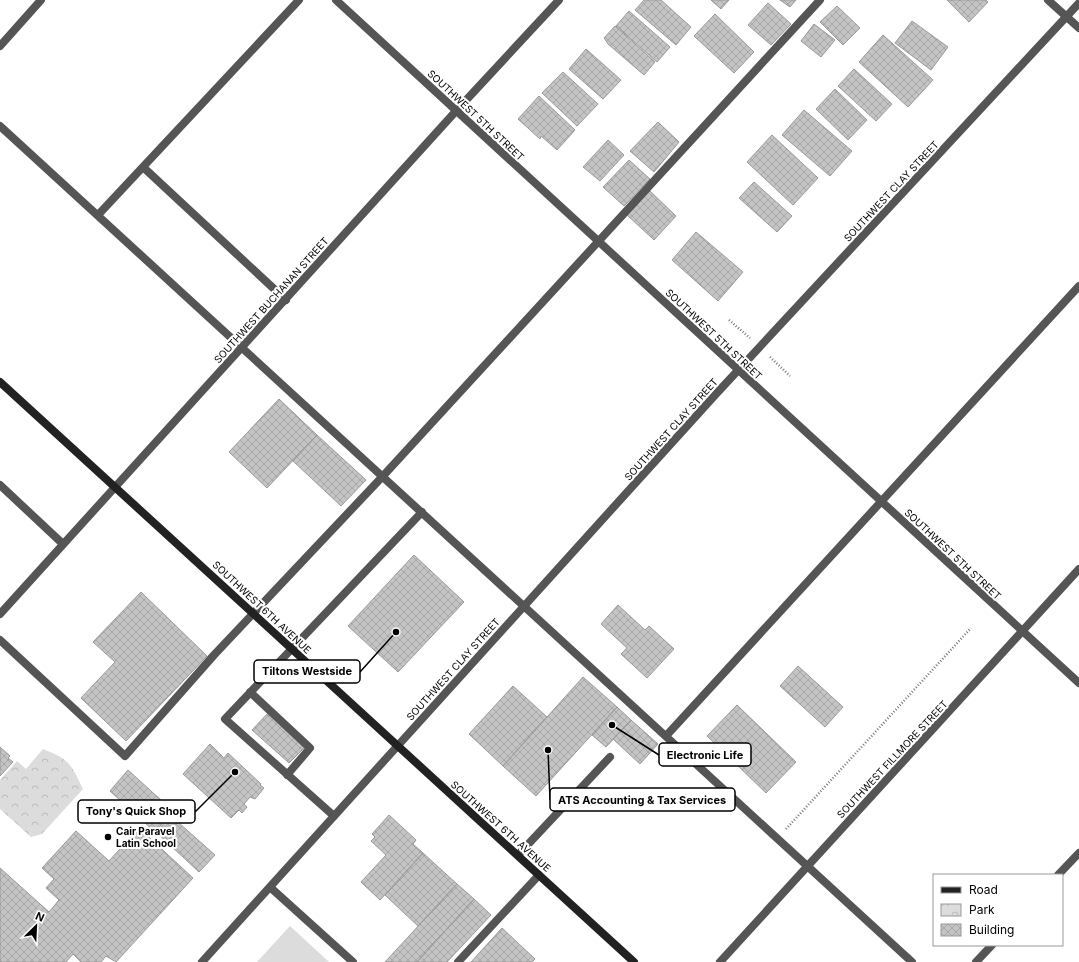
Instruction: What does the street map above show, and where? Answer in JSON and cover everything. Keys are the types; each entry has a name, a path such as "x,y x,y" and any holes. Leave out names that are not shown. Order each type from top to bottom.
{"main road":[{"name":"SOUTHWEST 6TH AVENUE","path":"0,382 634,962"}],"street":[{"path":"0,46 41,0"},
{"path":"98,215 299,0"},
{"name":"SOUTHWEST 5TH STREET","path":"336,0 1079,683"},
{"name":"SOUTHWEST BUCHANAN STREET","path":"0,614 456,111 559,0"},
{"path":"0,640 125,756 214,655 383,476 820,0"},
{"path":"1048,0 1079,28"},
{"name":"SOUTHWEST CLAY STREET","path":"202,962 271,888 523,606 738,370 1079,3"},
{"path":"0,126 912,962"},
{"path":"143,167 286,300"},
{"path":"666,736 1079,286"},
{"path":"0,485 63,544"},
{"path":"334,816 225,719 422,512"},
{"name":"SOUTHWEST FILLMORE STREET","path":"720,962 1079,569"},
{"path":"250,692 310,748 287,775"},
{"path":"518,855 610,757"},
{"path":"1059,874 1079,853"},
{"path":"458,962 539,875"},
{"path":"271,888 352,962"},
{"path":"976,962 991,946"}],"path":[{"path":"786,830 971,628"}],"green space":[{"path":"43,749 59,756 68,763 83,789 42,834 31,837 0,809 0,780 17,761 26,769"},
{"path":"290,926 329,962 257,962"}],"building":[{"path":"644,0 661,0 691,27 676,45 635,10"},
{"path":"711,0 729,0 721,9"},
{"path":"780,0 796,0 790,7"},
{"path":"947,0 986,0 988,2 969,22"},
{"path":"768,3 791,24 771,45 748,25"},
{"path":"837,6 860,28 843,45 820,22"},
{"path":"629,11 670,47 657,62 616,26"},
{"path":"715,14 754,52 734,73 694,36"},
{"path":"912,21 948,47 931,70 895,43"},
{"path":"814,24 835,40 821,57 801,41"},
{"path":"615,26 655,62 644,75 608,44 604,38"},
{"path":"883,35 933,80 908,107 859,62"},
{"path":"586,49 621,80 603,99 569,69"},
{"path":"854,69 892,104 876,121 838,86"},
{"path":"563,72 598,104 577,126 542,93"},
{"path":"835,89 867,120 848,140 816,109"},
{"path":"539,96 575,130 557,150 541,136 540,139 518,119"},
{"path":"804,110 852,151 830,176 782,135"},
{"path":"658,122 679,142 654,172 630,151"},
{"path":"772,135 818,178 793,205 747,162"},
{"path":"608,140 624,155 600,181 583,167"},
{"path":"629,160 650,179 624,206 603,187"},
{"path":"754,182 792,216 777,232 739,198"},
{"path":"650,191 676,216 654,240 627,215"},
{"path":"696,232 743,272 718,301 672,260"},
{"path":"279,399 317,435 267,488 229,452"},
{"path":"317,435 366,480 341,506 293,461"},
{"path":"414,555 464,602 398,672 348,626"},
{"path":"141,592 207,656 126,741 81,698 115,662 93,642"},
{"path":"618,605 645,630 649,626 674,649 647,678 621,654 627,648 601,624"},
{"path":"798,666 843,707 825,727 780,686"},
{"path":"583,677 617,707 536,796 503,766"},
{"path":"513,686 547,717 503,766 469,734"},
{"path":"737,705 796,762 766,793 707,736"},
{"path":"617,707 631,720 606,747 592,735"},
{"path":"268,713 305,747 289,763 252,730"},
{"path":"631,720 658,744 640,764 613,739"},
{"path":"210,744 224,758 228,753 264,788 255,799 250,797 244,804 247,807 242,813 239,810 231,818 183,774"},
{"path":"0,747 10,756 8,758 13,762 0,776"},
{"path":"128,770 173,811 155,832 110,791"},
{"path":"389,815 416,840 413,844 423,853 380,900 361,882 386,855 371,841 375,837 372,834"},
{"path":"171,816 215,855 199,872 156,832"},
{"path":"139,828 193,878 116,962 106,956 101,962 81,962 73,954 66,962 0,962 0,868 49,912 59,900 46,888 54,879 42,868 76,831 109,861"},
{"path":"423,853 457,884 418,926 385,895"},
{"path":"457,884 474,899 417,962 385,962"},
{"path":"474,899 491,915 447,962 417,962"},
{"path":"502,928 535,959 532,962 471,962"}],"place":[{"name":"Tiltons Westside","path":"396,632"},
{"name":"Electronic Life","path":"612,725"},
{"name":"ATS Accounting & Tax Services","path":"548,750"},
{"name":"Tony's Quick Shop","path":"235,772"},
{"name":"Cair Paravel Latin School","path":"108,837"}]}
